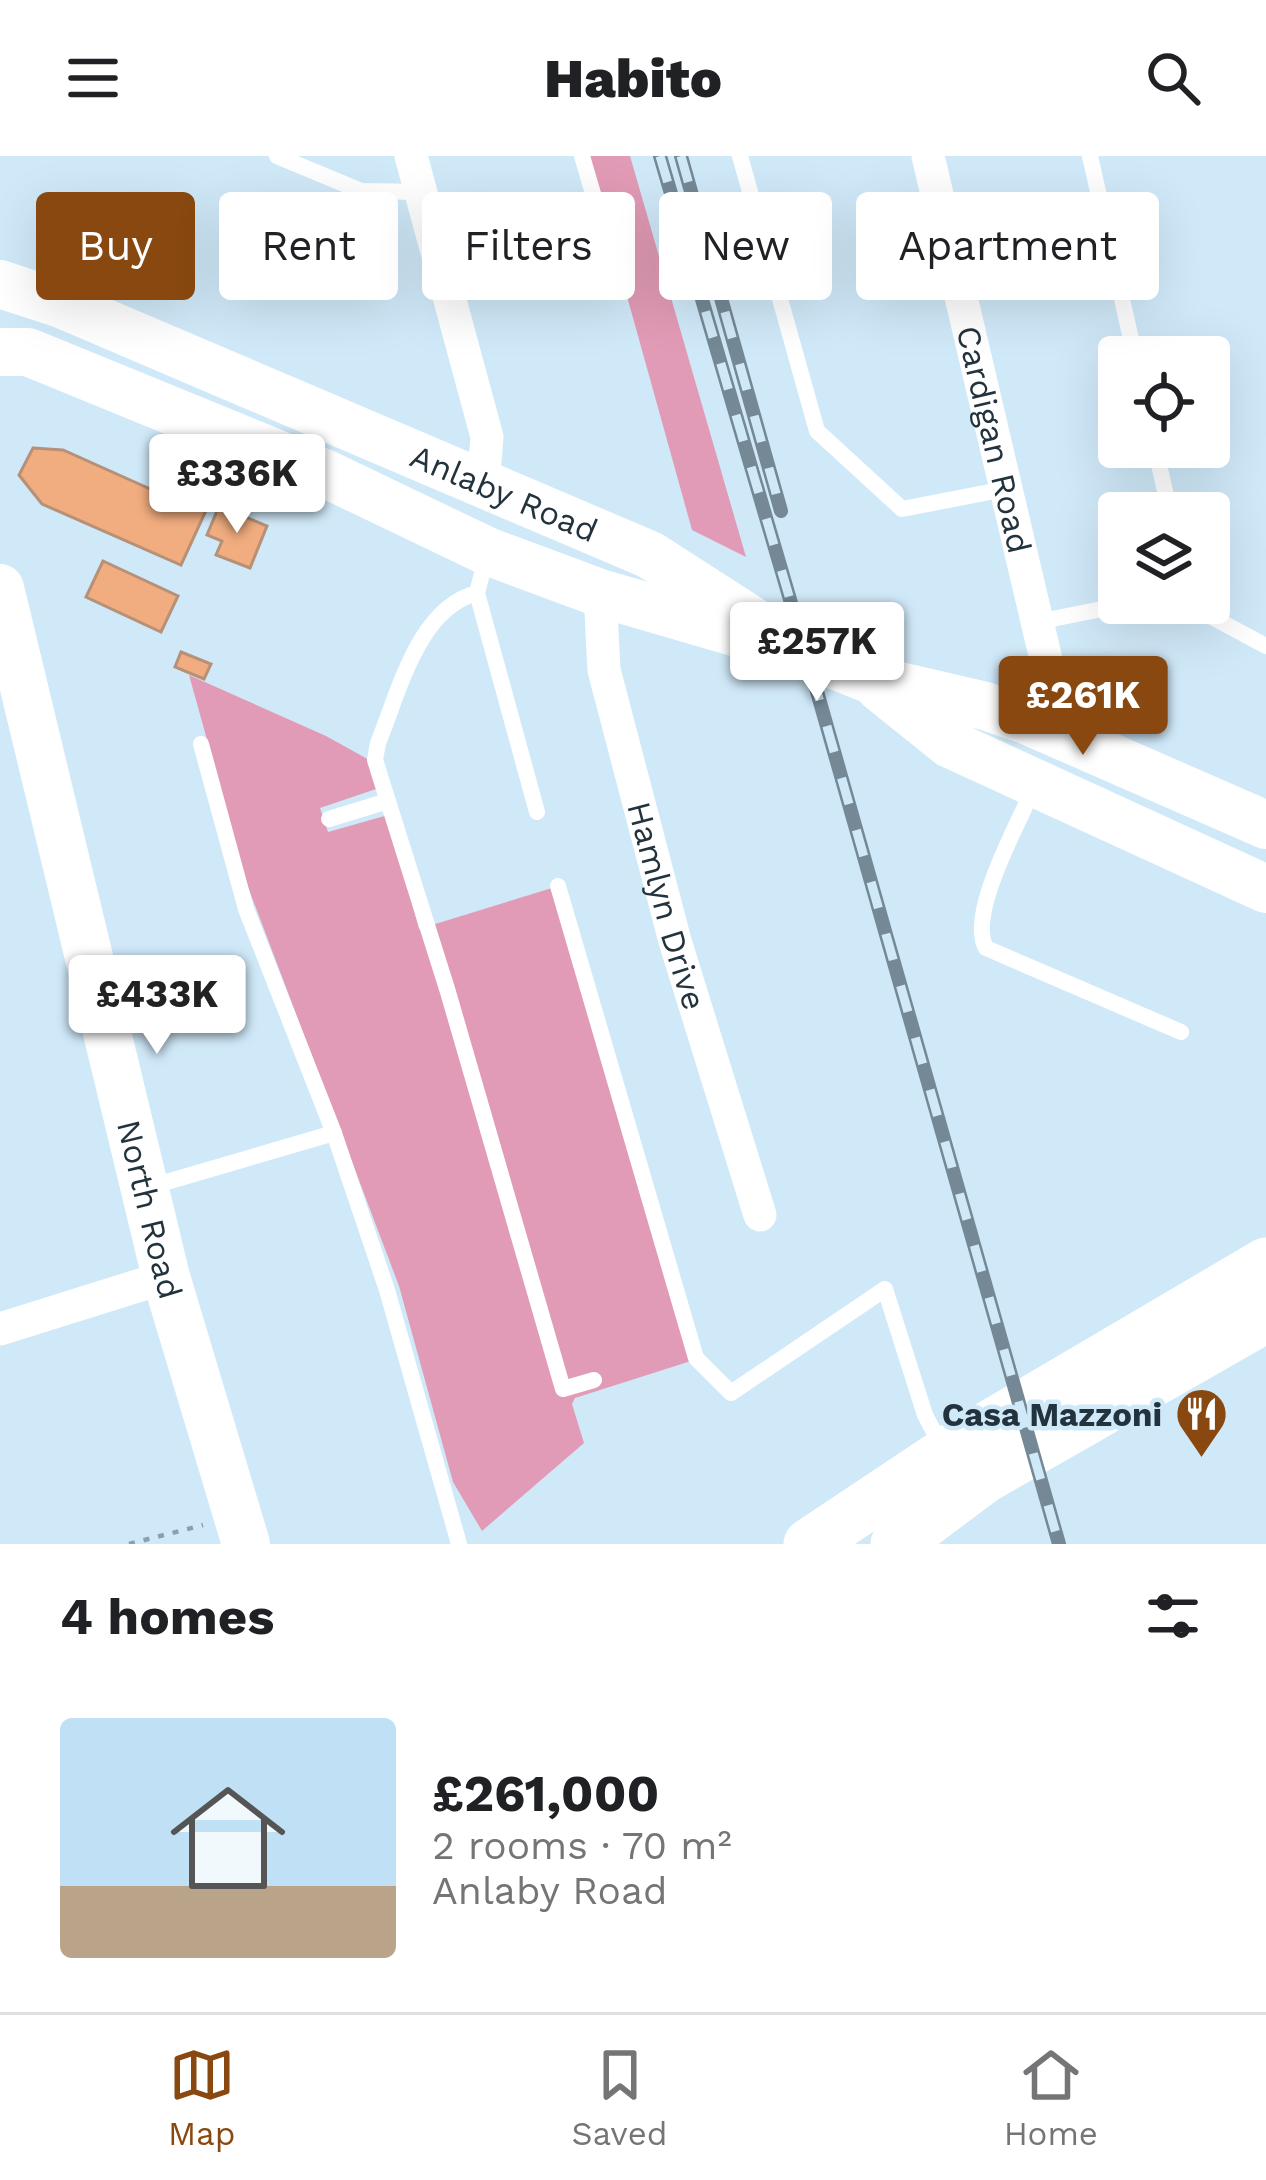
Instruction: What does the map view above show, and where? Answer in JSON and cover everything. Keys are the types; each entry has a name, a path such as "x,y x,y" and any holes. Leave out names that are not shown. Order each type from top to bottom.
{"main road":[{"name":"Anlaby Road","path":"0,284 61,304 337,451 482,572 600,593 796,650 869,680 1026,720 1226,834 1266,889"},
{"name":"Anlaby Road","path":"0,352 28,352 337,451 483,485 650,556 796,650"},
{"name":"North Road","path":"0,588 14,699 166,1277 242,1530"},
{"name":"Anlaby Road","path":"869,680 950,744 1036,782 1226,834"},
{"path":"809,1544 945,1453 1261,1292"},
{"path":"896,1544 983,1478 1261,1292"}],"street":[{"path":"411,156 422,196"},
{"name":"Cardigan Road","path":"928,156 1048,668 1026,720"},
{"path":"449,300 487,437 483,485"},
{"name":"Hamlyn Drive","path":"600,593 604,670 675,941 760,1215"},
{"path":"0,1328 166,1277"}],"lane":[{"path":"277,156 361,191 421,192"},
{"path":"582,156 593,192"},
{"path":"740,156 817,431 902,509 1005,489"},
{"path":"1090,156 1130,336"},
{"path":"482,572 440,611 403,683 375,760 563,1389 594,1380"},
{"path":"482,572 537,812"},
{"path":"1036,622 1098,610"},
{"path":"1225,624 1266,646"},
{"path":"201,744 247,909 334,1133 387,1290 459,1544"},
{"path":"1036,782 982,911 980,937 986,948 1181,1032"},
{"path":"329,819 388,800"},
{"path":"558,886 696,1358 731,1393 885,1289 925,1415 945,1453"},
{"path":"145,1188 334,1133"}],"path":[{"path":"129,1544 242,1530"}],"shaded area":[{"path":"588,156 630,156 659,256 659,300 672,300 746,557 692,530 628,300 635,300 635,192 598,192"},
{"path":"189,675 371,761 379,788 320,808 328,832 388,815 419,929 552,888 691,1361 575,1398 572,1404 584,1443 482,1531 453,1482 399,1286 248,887"}],"building":[{"path":"33,448 63,450 157,492 161,483 209,504 181,565 42,504 19,475"},
{"path":"219,506 267,526 250,568 216,555 222,541 207,535"},
{"path":"103,561 178,596 161,632 86,597"},
{"path":"181,652 211,664 204,679 175,667"}],"railway":[{"path":"660,156 1059,1544"},
{"path":"681,156 781,511"}],"place":[{"name":"Casa Mazzoni","path":"1201,1460"}]}
